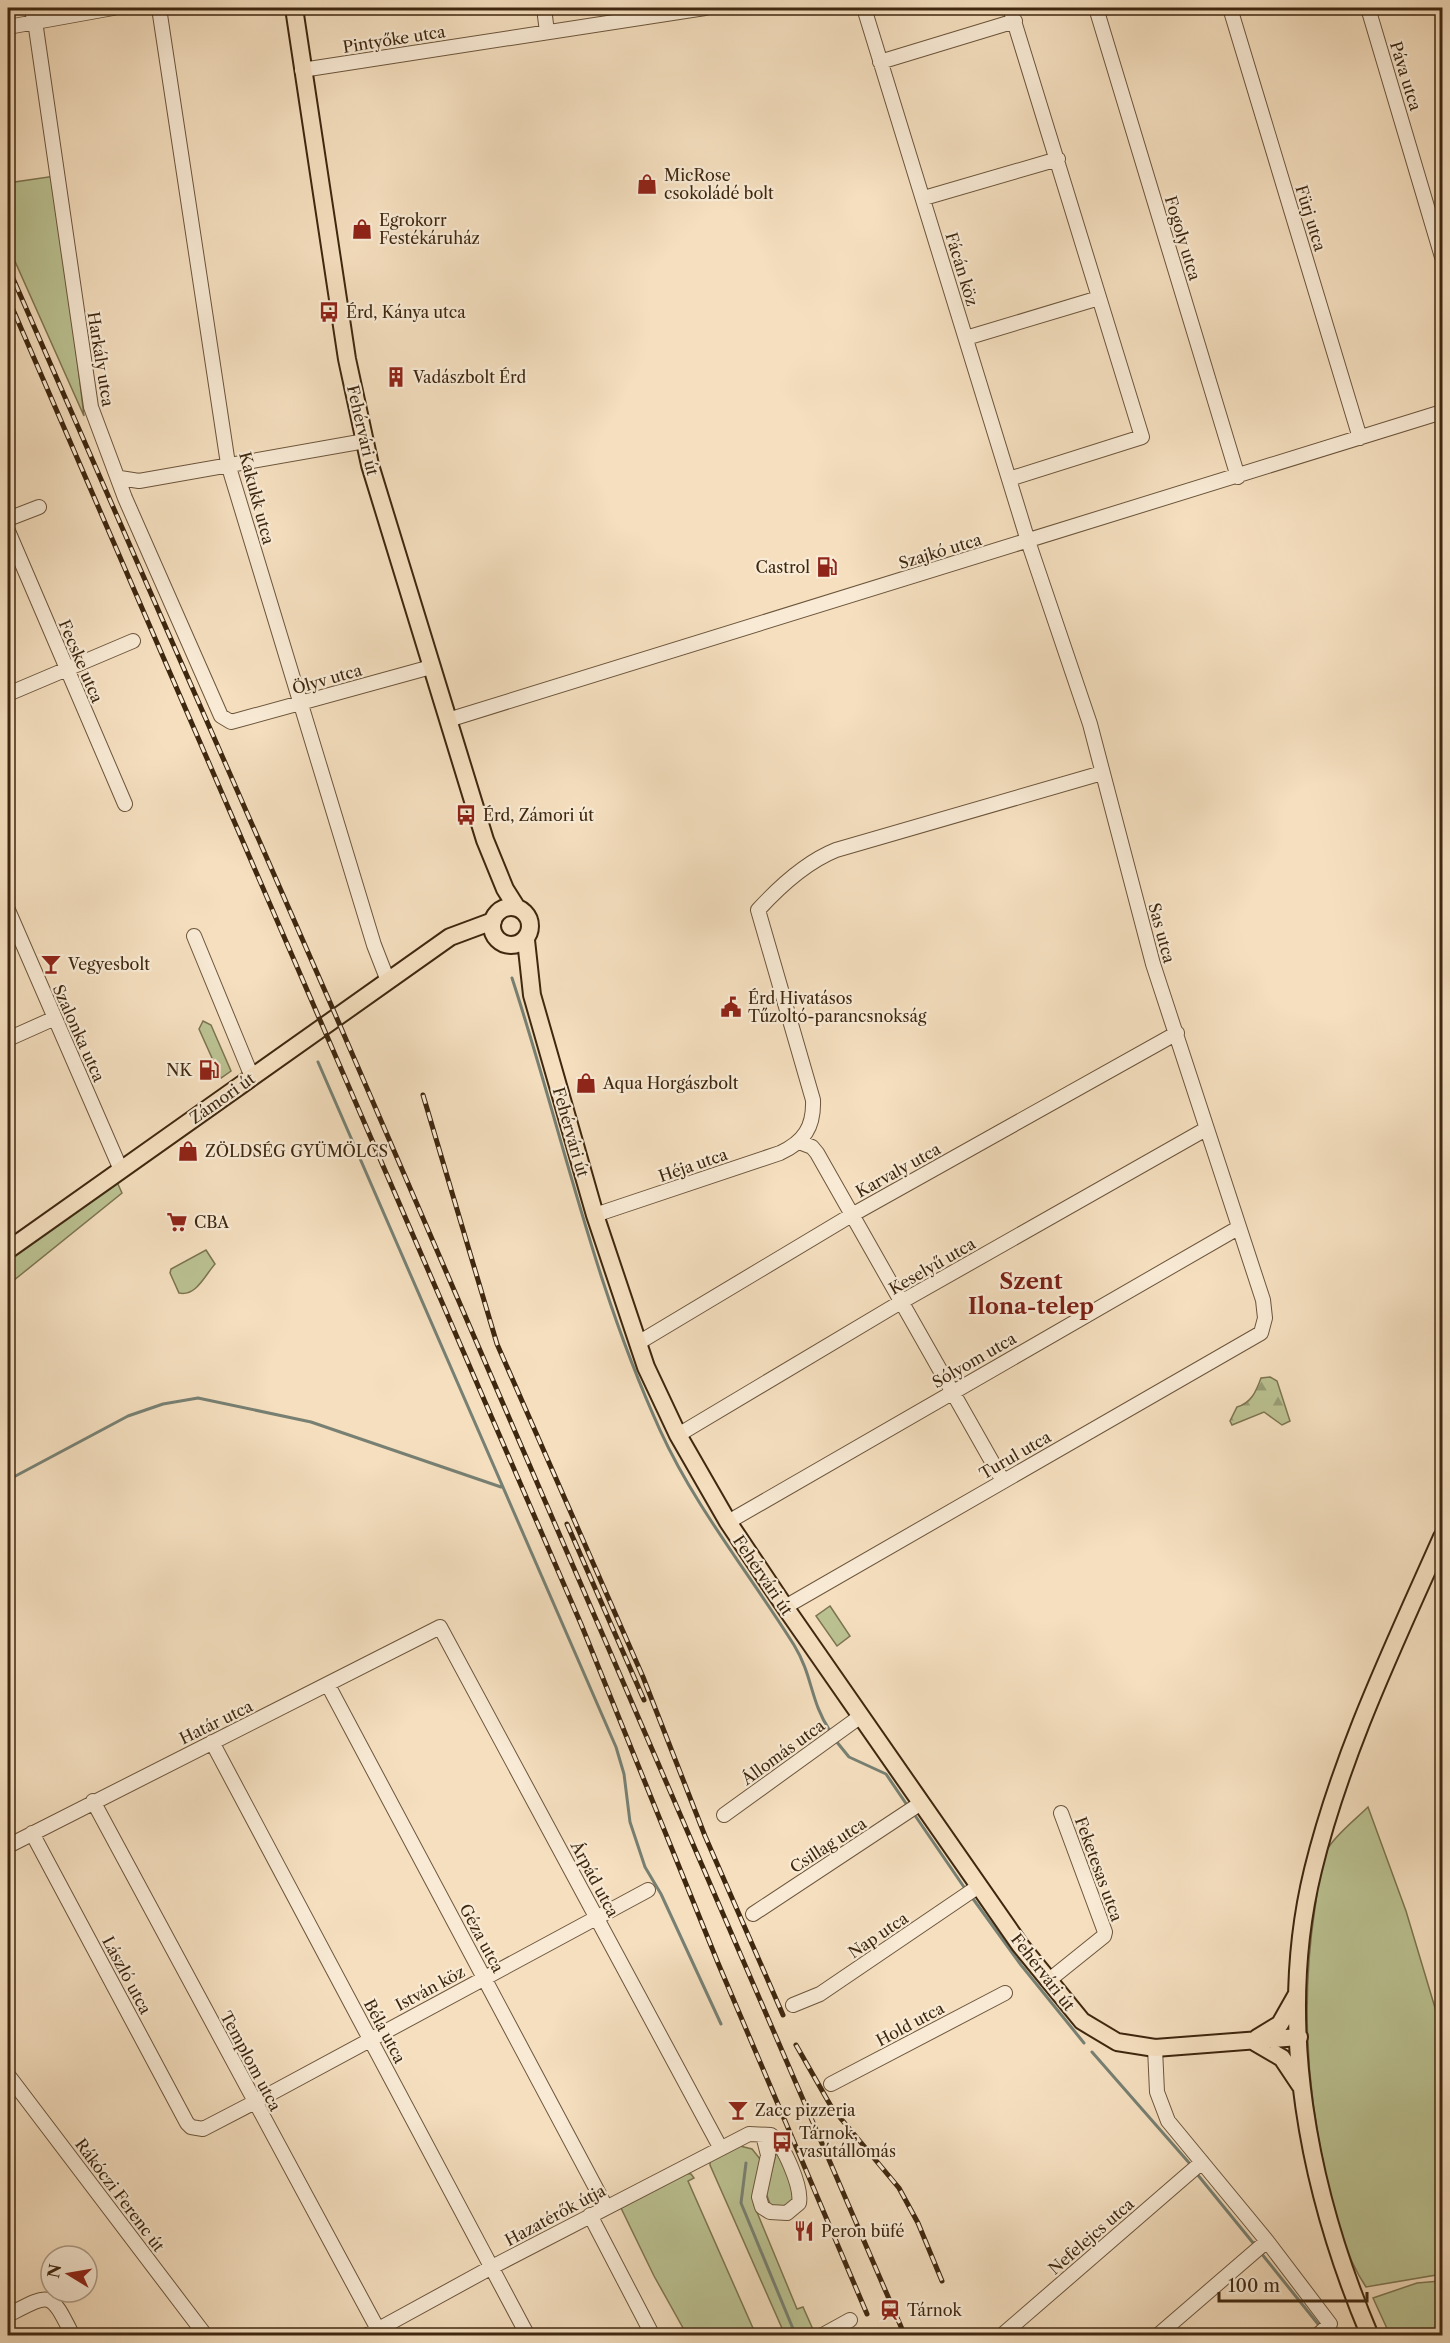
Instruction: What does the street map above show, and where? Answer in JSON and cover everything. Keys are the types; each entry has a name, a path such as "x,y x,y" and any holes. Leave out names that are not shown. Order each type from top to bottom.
{"main road":[{"name":"Fehérvári út","path":"294,8 347,359 365,441 379,497 485,840 505,888 518,908"},
{"name":"Fehérvári út","path":"485,840 496,916"},
{"path":"508,908 518,908 528,916 529,934 526,940 517,945 502,942 493,931 496,916 508,908"},
{"name":"Zámori út","path":"8,1250 450,937 496,916"},
{"name":"Zámori út","path":"437,947 478,939 502,942"},
{"name":"Fehérvári út","path":"526,940 532,995 595,1215 638,1343 678,1435 728,1522 784,1607 979,1886 1048,1981 1092,2029 1117,2042 1155,2048 1299,2037"},
{"name":"Fehérvári út","path":"502,942 532,995"},
{"path":"1370,2336 1342,2262 1319,2181 1302,2088 1299,1991 1306,1904 1324,1830 1339,1782 1397,1638 1443,1537"},
{"path":"1299,1991 1280,2024 1252,2040 1282,2058 1302,2088"}],"street":[{"path":"8,27 33,14 113,8"},
{"name":"Kakukk utca","path":"159,8 228,464 374,945 388,981"},
{"path":"543,8 547,32"},
{"name":"Pintyőke utca","path":"302,70 705,8"},
{"name":"Fácán köz","path":"864,8 1028,541"},
{"path":"1009,479 1142,437 1010,8"},
{"name":"Fogoly utca","path":"1096,8 1238,477"},
{"name":"Fürj utca","path":"1230,8 1360,438"},
{"name":"Páva utca","path":"1368,8 1443,257"},
{"name":"Harkály utca","path":"33,14 91,407 115,474 120,478 125,498 221,716 231,722"},
{"path":"880,62 1015,21"},
{"path":"924,198 1058,159"},
{"path":"966,338 1099,298"},
{"name":"Szajkó utca","path":"448,720 1443,412"},
{"path":"120,478 139,481 365,441"},
{"path":"8,519 39,507"},
{"name":"Fecske utca","path":"8,531 125,804"},
{"name":"Sas utca","path":"1028,541 1090,724 1153,964 1263,1300 1265,1318 1261,1333"},
{"path":"8,694 66,667 133,641"},
{"name":"Ölyv utca","path":"231,722 431,667"},
{"path":"1003,1481 850,1216 817,1153 799,1142 812,1123 813,1100 758,910 798,872 822,855 1102,772"},
{"name":"Szalonka utca","path":"8,910 121,1170"},
{"path":"194,936 252,1077"},
{"path":"8,1039 55,1018"},
{"name":"Karvaly utca","path":"638,1343 850,1216 1177,1033"},
{"name":"Keselyű utca","path":"678,1435 901,1302 1206,1129"},
{"name":"Héja utca","path":"595,1215 780,1153 799,1142"},
{"name":"Sólyom utca","path":"728,1522 1238,1228"},
{"name":"Turul utca","path":"784,1607 1261,1333"},
{"name":"Határ utca","path":"8,1846 440,1627"},
{"name":"Árpád utca","path":"440,1627 720,2147"},
{"name":"Géza utca","path":"328,1685 606,2207"},
{"name":"Állomás utca","path":"724,1815 861,1716"},
{"name":"Béla utca","path":"212,1742 528,2336"},
{"name":"Templom utca","path":"93,1801 255,2102 375,2333"},
{"name":"Csillag utca","path":"753,1914 921,1803"},
{"name":"Feketesas utca","path":"1048,1981 1104,1936 1104,1923 1061,1812"},
{"name":"László utca","path":"32,1833 187,2122 196,2129"},
{"name":"Nap utca","path":"793,2005 820,1994 979,1886"},
{"name":"István köz","path":"196,2129 203,2129 255,2102 648,1890"},
{"name":"Hold utca","path":"831,2084 1005,1993"},
{"path":"1155,2048 1157,2092 1168,2121 1267,2241 1330,2324 1317,2336"},
{"name":"Rákóczi Ferenc út","path":"8,2075 206,2336"},
{"name":"Hazatérők útja","path":"375,2333 492,2266 720,2147 748,2134 763,2135"},
{"path":"763,2135 771,2135 780,2145 800,2192 799,2203 787,2213 770,2212 760,2203 759,2197 768,2155 763,2135"},
{"name":"Nefelejcs utca","path":"1001,2336 1202,2162"},
{"path":"590,2215 652,2336"},
{"path":"1157,2336 1267,2241"},
{"path":"8,2315 39,2298 50,2299 57,2305 73,2336"},
{"path":"820,2336 850,2320"}],"green space":[{"path":"55,176 84,416 9,248 8,183"},
{"path":"203,1021 211,1025 231,1071 221,1078 199,1029"},
{"path":"117,1182 122,1193 8,1285 8,1260"},
{"path":"206,1250 215,1264 200,1284 190,1292 179,1293 170,1273 171,1269"},
{"path":"1270,1377 1277,1381 1290,1421 1282,1425 1264,1412 1232,1425 1230,1421 1237,1407 1246,1403 1252,1396 1261,1378"},
{"path":"830,1606 850,1636 837,1646 816,1616"},
{"path":"1368,1807 1406,1911 1442,2031 1442,2274 1366,2287 1346,2248 1326,2176 1310,2076 1307,2009 1311,1942 1322,1863 1334,1839"},
{"path":"740,2146 752,2149 760,2159 754,2205 797,2309 803,2307 815,2334 785,2335 710,2165 710,2161"},
{"path":"777,2150 795,2190 793,2202 780,2209 770,2204 766,2193"},
{"path":"683,2173 691,2174 694,2178 688,2181 756,2335 687,2335 654,2276 621,2208"},
{"path":"1440,2281 1442,2328 1437,2333 1390,2335 1373,2298 1417,2283"}],"waterway":[{"path":"512,978 597,1263 616,1320 660,1430 689,1486 794,1645 805,1667 823,1720 830,1731"},
{"path":"318,1062 616,1747 624,1774 630,1822 645,1867 661,1894 721,2024"},
{"path":"8,1480 128,1416 163,1404 198,1398 311,1422 501,1487"},
{"path":"836,1741 849,1757 886,1774 907,1805"},
{"path":"914,1814 966,1890"},
{"path":"971,1896 1021,1965 1084,2043"},
{"path":"1092,2052 1191,2165"},
{"path":"746,2163 741,2203 796,2336"},
{"path":"1197,2174 1254,2244"},
{"path":"1261,2253 1318,2324"}],"railway":[{"path":"8,267 332,1007 905,2336"},
{"path":"8,298 581,1624 718,1963 867,2314"},
{"path":"423,1095 497,1344 643,1677 705,1836 783,2015"},
{"path":"567,1524 644,1700"},
{"path":"796,2045 832,2108 899,2188 918,2223 942,2281"}],"place":[{"name":"MicRose csokoládé bolt","path":"647,184"},
{"name":"Egrokorr Festékáruház","path":"362,229"},
{"name":"Érd, Kánya utca","path":"329,312"},
{"name":"Vadászbolt Érd","path":"396,377"},
{"name":"Castrol","path":"827,567"},
{"name":"Érd, Zámori út","path":"466,815"},
{"name":"Vegyesbolt","path":"51,964"},
{"name":"Érd Hivatásos Tűzoltó-parancsnokság","path":"731,1007"},
{"name":"NK","path":"209,1070"},
{"name":"Aqua Horgászbolt","path":"586,1083"},
{"name":"ZÖLDSÉG GYÜMÖLCS","path":"188,1151"},
{"name":"CBA","path":"177,1222"},
{"name":"Zacc pizzeria","path":"738,2110"},
{"name":"Tárnok, vasútállomás","path":"782,2142"},
{"name":"Peron büfé","path":"804,2231"},
{"name":"Tárnok","path":"890,2310"}],"district":[{"name":"Szent Ilona-telep","path":"1031,1294"}]}
